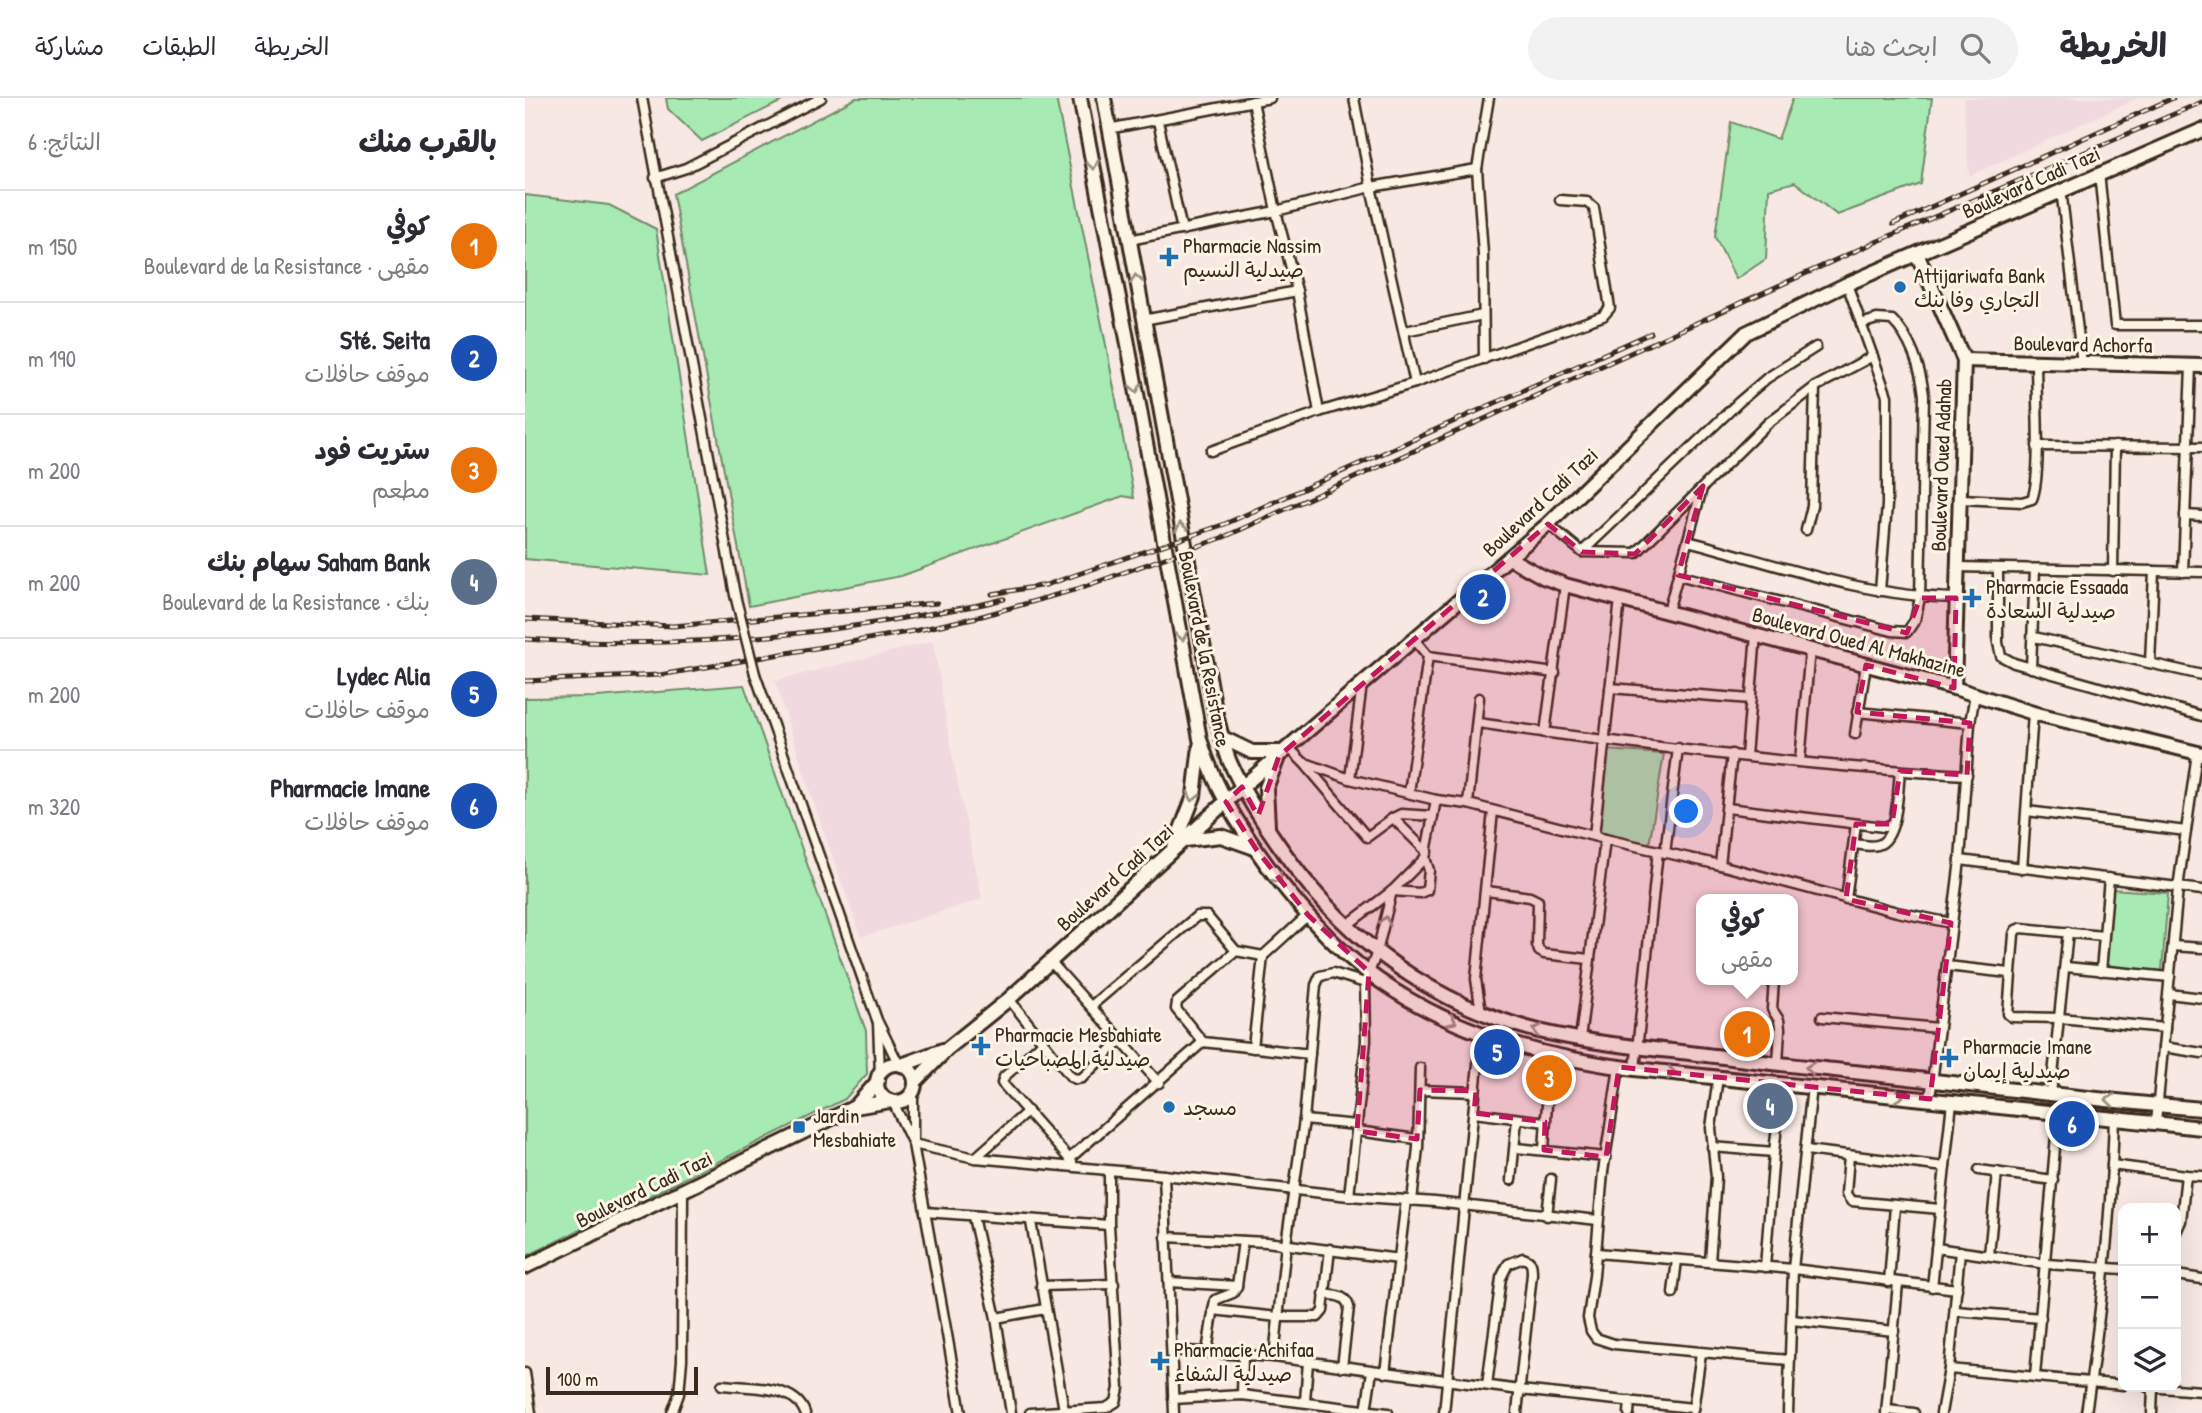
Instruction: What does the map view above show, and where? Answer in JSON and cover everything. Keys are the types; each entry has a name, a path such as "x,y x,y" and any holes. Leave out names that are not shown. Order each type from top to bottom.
{"main road":[{"name":"Boulevard de la Resistance","path":"1080,98 1200,739 1215,782 1256,849 1308,915 1367,977 1481,1033 1554,1056 1635,1069 2202,1128"},
{"name":"Boulevard de la Resistance","path":"1104,98 1215,710 1227,756 1242,787 1269,830 1320,898 1346,926 1377,952 1429,987 1481,1012 1537,1031 1636,1047 1778,1064 2202,1109"},
{"name":"Boulevard Cadi Tazi","path":"914,1087 947,1049 1009,999 1242,787 1548,524 1746,333 1847,284 2202,130"},
{"name":"Boulevard Oued Adahab","path":"1917,254 1964,360 1954,688"},
{"name":"Boulevard Achorfa","path":"1964,360 2196,366"},
{"name":"Boulevard Oued Al Makhazine","path":"1509,558 1543,577 1620,600 1954,688 2033,713 2199,753"},
{"path":"1223,738 1252,752 1284,752 1266,788 1269,830"},
{"path":"1172,851 1194,796 1200,739"},
{"path":"1184,840 1221,836 1256,849"},
{"name":"Boulevard Cadi Tazi","path":"900,1065 947,1049"},
{"path":"900,1065 911,1072 914,1087 901,1102 891,1102 880,1093 879,1077 888,1066 900,1065"},
{"name":"Boulevard Cadi Tazi","path":"855,1107 879,1077"},
{"name":"Boulevard Cadi Tazi","path":"525,1267 855,1107 891,1102"}],"street":[{"path":"642,98 735,595 755,674 877,1020 900,1065"},
{"path":"655,178 686,168 821,98"},
{"path":"1108,129 1270,98"},
{"path":"1354,98 1415,383"},
{"path":"1484,359 1483,254 1477,169 1489,98"},
{"path":"1253,101 1276,211 1297,291 1319,412"},
{"path":"1158,121 1182,230"},
{"path":"1129,240 1276,211 1371,187 1477,169"},
{"path":"2099,173 2115,325 2202,325"},
{"path":"2061,189 2082,364"},
{"path":"1211,451 1319,412 1415,383 1603,316 1610,308 1594,208 1587,202 1560,200"},
{"path":"1847,284 1887,396 1887,505 1879,591"},
{"path":"1143,320 1297,291"},
{"path":"1405,331 1483,315"},
{"path":"1678,575 1907,632 1915,620 1920,598 1924,395 1922,381 1905,336 1892,320 1877,319 1861,324"},
{"path":"1582,552 1739,402 1767,378 1816,347"},
{"path":"1548,524 1582,552 1636,553 1768,423 1815,387 1873,356"},
{"path":"1961,499 2022,502 2032,499 2037,446 2036,363"},
{"path":"2183,572 2187,446 2196,366"},
{"path":"1806,530 1812,506 1815,387"},
{"path":"2037,446 2202,447"},
{"path":"2113,571 2115,446"},
{"path":"1668,611 1703,486"},
{"path":"2185,515 2202,516"},
{"path":"1688,541 1879,591 1920,598 1956,598"},
{"path":"1957,567 2202,572"},
{"path":"1999,569 1997,643 2001,656 2014,663 2202,716"},
{"path":"2031,668 2035,569"},
{"path":"2150,663 2154,571"},
{"path":"1545,733 1565,584"},
{"path":"1594,836 1620,600"},
{"path":"1746,755 1756,634"},
{"path":"2033,637 2202,675"},
{"path":"1414,639 1429,656 1555,673"},
{"path":"1800,761 1810,649"},
{"path":"1409,793 1429,656"},
{"path":"1855,733 1866,665"},
{"path":"1350,779 1362,682"},
{"path":"1610,688 1751,699"},
{"path":"1930,1099 1959,860 1970,723 1975,694"},
{"path":"1468,804 1479,698"},
{"path":"1857,712 1970,723"},
{"path":"2022,869 2033,713"},
{"path":"1478,723 1732,754 1966,775"},
{"path":"1635,1069 1661,852 1678,748"},
{"path":"1284,752 1350,779 1436,800 1468,804 1951,923"},
{"path":"2156,1123 2178,888 2199,753"},
{"path":"1720,865 1732,754"},
{"path":"1304,762 1367,837 1401,814 1433,816"},
{"path":"1854,844 1876,845 1887,837 1896,814 1900,771"},
{"path":"1392,891 1420,893 1427,890 1429,870 1426,855 1436,800"},
{"path":"1727,808 1884,827 1892,824"},
{"path":"1481,1012 1476,979 1493,811"},
{"path":"2027,811 2186,831"},
{"path":"1393,818 1426,855"},
{"path":"1846,899 1856,824"},
{"path":"1580,1039 1605,839"},
{"path":"1346,926 1392,891 1426,855"},
{"path":"1959,860 2202,890"},
{"path":"2101,971 2109,878"},
{"path":"1349,1196 1366,1041 1367,977 1377,952 1392,891"},
{"path":"1487,891 1530,897 1538,901 1539,951 1544,954 1589,959"},
{"path":"1253,1048 1263,956 1308,915"},
{"path":"1091,1006 1197,916 1207,916 1236,951 1263,956"},
{"path":"2103,936 2021,928 2016,930 2009,972 2007,1014 2013,1017 2060,1018 2165,1028"},
{"path":"2051,1094 2069,932"},
{"path":"2173,946 2202,948"},
{"path":"1236,951 1176,1005 1203,1042 1310,1054"},
{"path":"1050,961 1159,1083"},
{"path":"1947,966 2009,972"},
{"path":"2066,967 2171,976"},
{"path":"1275,1357 1286,1244 1304,1120 1314,998 1320,976 1333,973 1367,977"},
{"path":"1774,985 1772,1009 1779,1020 1780,1029 1778,1064"},
{"path":"2169,994 2202,998"},
{"path":"1009,999 1071,1077 1076,1079 1081,1078 1121,1040"},
{"path":"1822,1017 1938,1028"},
{"path":"877,1020 879,1077"},
{"path":"1444,1413 1481,1033"},
{"path":"1044,1042 1002,1081 1006,1089 1076,1166"},
{"path":"1069,1158 1159,1083 1203,1042"},
{"path":"2163,1047 2202,1053"},
{"path":"1619,1067 1598,1220 1588,1318 1591,1331 1596,1338 1613,1344 1789,1360"},
{"path":"1385,1373 1417,1139 1420,1068"},
{"path":"1710,1262 1716,1177 1711,1128 1718,1077"},
{"path":"1765,1267 1782,1083"},
{"path":"1788,1413 1793,1269 1812,1086"},
{"path":"914,1087 913,1144 961,1413"},
{"path":"1420,1090 1475,1092"},
{"path":"891,1102 913,1144 975,1158 1598,1220"},
{"path":"1932,1287 1952,1102"},
{"path":"1544,1150 1547,1104"},
{"path":"975,1158 1028,1111"},
{"path":"1474,1113 1546,1122"},
{"path":"2035,1376 2058,1113"},
{"path":"1511,1180 1517,1119"},
{"path":"2086,1413 2103,1267 2114,1119"},
{"path":"1304,1120 1417,1139"},
{"path":"1712,1147 1774,1152"},
{"path":"1516,1148 1605,1157"},
{"path":"1806,1150 1945,1167"},
{"path":"1849,1155 1846,1189 1848,1198 1856,1202 1940,1209"},
{"path":"2112,1165 2202,1176"},
{"path":"1979,1170 2053,1180"},
{"path":"1030,1413 1106,1408 1116,1402 1119,1388 1109,1226 1109,1171"},
{"path":"1989,1255 1997,1172"},
{"path":"1164,1175 1174,1413"},
{"path":"2181,1223 2186,1175"},
{"path":"1547,1216 1551,1179"},
{"path":"672,1413 679,1394 682,1360 683,1192"},
{"path":"1895,1206 1894,1331 1887,1411 1914,1413"},
{"path":"925,1212 1109,1226"},
{"path":"973,1217 996,1318 1011,1413"},
{"path":"1031,1222 1065,1410"},
{"path":"1166,1237 1286,1244 1399,1259"},
{"path":"1207,1352 1215,1300 1233,1293 1237,1286 1243,1241"},
{"path":"1936,1248 2046,1264 2118,1268"},
{"path":"1213,1310 1278,1317 1318,1317 1323,1311 1330,1249"},
{"path":"1941,1413 1949,1369 1960,1251"},
{"path":"1596,1254 1793,1269 1957,1289"},
{"path":"1487,1385 1501,1278 1508,1264 1523,1258 1529,1260 1532,1265 1517,1413"},
{"path":"1673,1293 1677,1259"},
{"path":"2181,1276 2202,1279"},
{"path":"1168,1282 1237,1286"},
{"path":"1041,1286 1114,1284"},
{"path":"1324,1294 1342,1297 1349,1307 1342,1367"},
{"path":"996,1318 1045,1310"},
{"path":"1955,1311 2041,1318"},
{"path":"1792,1320 1894,1331"},
{"path":"1172,1350 1275,1357 1693,1410 1701,1353"},
{"path":"1242,1395 1243,1355"},
{"path":"1305,1401 1308,1362"},
{"path":"1949,1369 2118,1385"},
{"path":"1361,1411 1372,1371"},
{"path":"525,1373 531,1413"},
{"path":"722,1385 787,1394 801,1404 805,1413"},
{"path":"2181,1389 2202,1391"},
{"path":"2151,1413 2153,1392"},
{"path":"1173,1399 1242,1395 1388,1413"},
{"path":"1629,1413 1630,1401"}],"highlighted area":[{"path":"1703,486 1678,575 1907,633 1920,598 1956,598 1954,688 1866,665 1857,712 1970,723 1967,775 1900,771 1892,824 1856,824 1846,899 1951,923 1930,1099 1619,1067 1606,1157 1544,1150 1545,1122 1474,1113 1476,1091 1420,1090 1417,1139 1357,1131 1369,972 1308,915 1256,849 1226,802 1242,787 1258,816 1279,756 1548,524 1582,552 1635,554"}],"shaded area":[{"path":"1963,98 2138,98 1969,176"},
{"path":"933,641 952,755 982,899 861,937 812,798 775,681"}],"green space":[{"path":"666,98 788,98 702,141 668,109"},
{"path":"856,98 1056,98 1134,498 1123,496 901,576 749,606 673,194"},
{"path":"1793,98 1932,98 1921,184 1837,215 1795,182 1769,189 1766,259 1736,279 1715,237 1731,122 1778,139"},
{"path":"525,195 609,205 656,229 710,575 525,559"},
{"path":"744,685 866,1031 867,1074 845,1099 525,1257 525,698 597,697"},
{"path":"1606,750 1664,754 1649,846 1595,832"},
{"path":"2112,889 2168,893 2162,971 2106,967"}],"railway":[{"path":"1893,224 2173,98"},
{"path":"525,681 660,675 914,631 982,616 1077,589 1224,537 1862,248 2202,102"},
{"path":"992,594 1046,585 1225,524 1651,333"},
{"path":"525,639 620,643 763,637 857,626 1004,599"},
{"path":"525,619 673,626 937,603"}],"place":[{"name":"Pharmacie Nassim صيدلية النسيم","path":"1169,257"},
{"name":"Attijariwafa Bank التجاري وفا بنك","path":"1900,287"},
{"name":"Sté. Seita","path":"1483,597"},
{"name":"Pharmacie Essaada صيدلية السعادة","path":"1972,598"},
{"name":"كوفي","path":"1747,1034"},
{"name":"Pharmacie Mesbahiate صيدلية المصباحيات","path":"981,1046"},
{"name":"Lydec Alia","path":"1497,1052"},
{"name":"Pharmacie Imane صيدلية إيمان","path":"1949,1058"},
{"name":"ستريت فود","path":"1549,1078"},
{"name":"Saham Bank سهام بنك","path":"1770,1106"},
{"name":"مسجد","path":"1169,1107"},
{"name":"Pharmacie Imane","path":"2072,1124"},
{"name":"Jardin Mesbahiate","path":"799,1127"},
{"name":"Pharmacie Achifaa صيدلية الشفاء","path":"1160,1361"}]}
